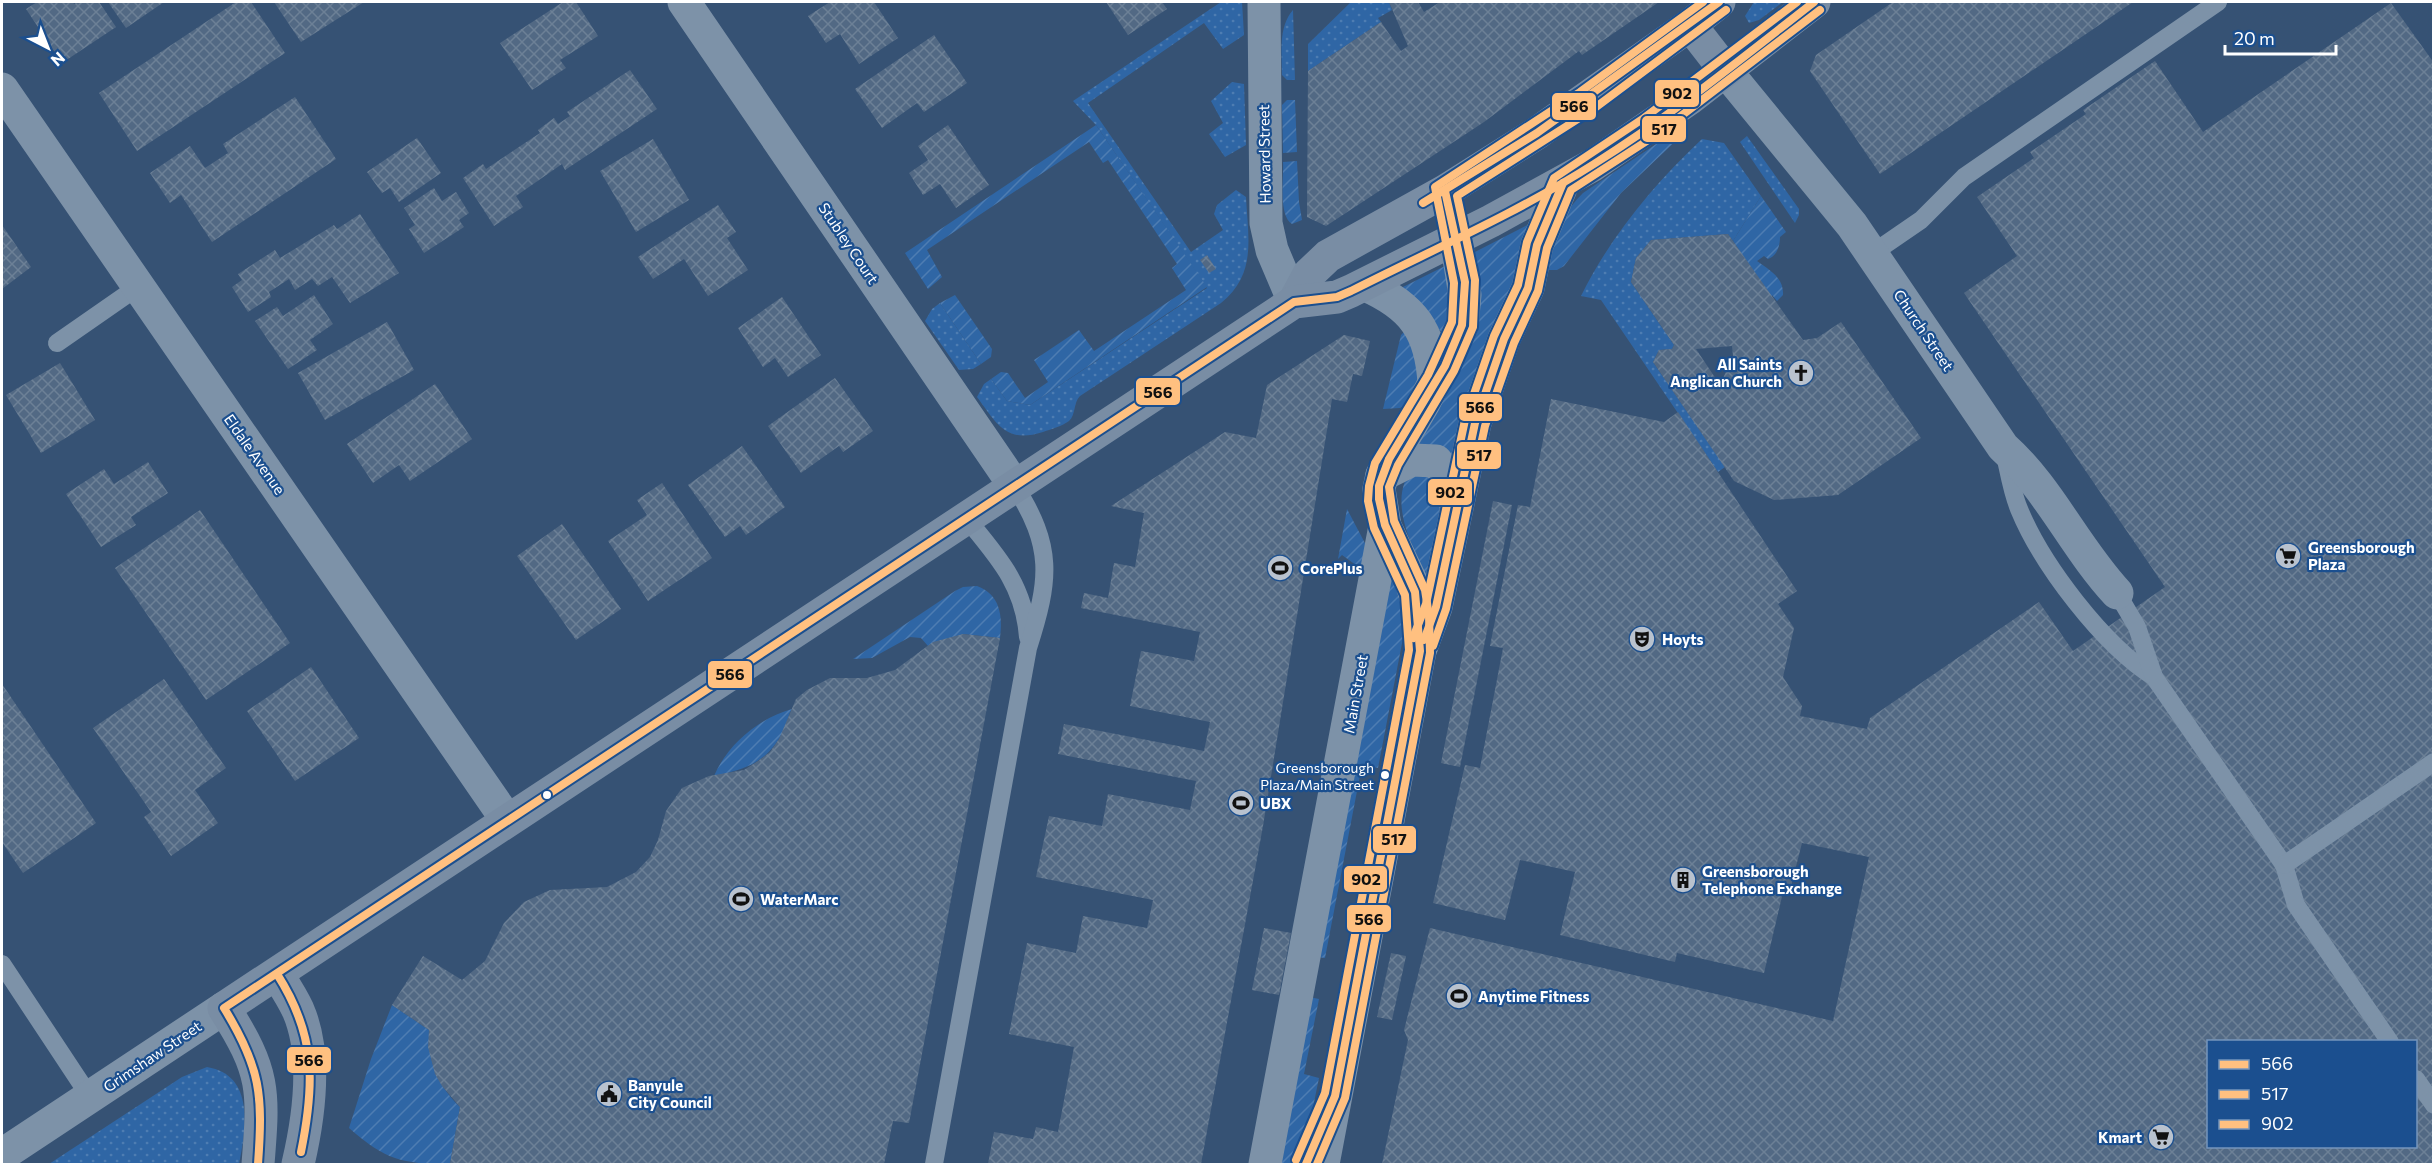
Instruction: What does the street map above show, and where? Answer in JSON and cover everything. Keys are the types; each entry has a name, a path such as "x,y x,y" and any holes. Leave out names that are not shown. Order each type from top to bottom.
{"main road":[{"name":"Grimshaw Street","path":"1294,302 1309,274 1328,256 1445,191 1537,133 1719,2"},
{"name":"Grimshaw Street","path":"224,1008 1294,302 1337,297 1365,285 1563,183 1650,127 1814,2"},
{"path":"1690,25 1725,70"},
{"path":"1445,191 1456,240"},
{"path":"277,974 298,1011 305,1035 308,1109 298,1164"},
{"path":"224,1008 249,1047 258,1070 262,1107 258,1164"}],"street":[{"name":"Stubley Court","path":"684,2 1014,485"},
{"name":"Howard Street","path":"1264,2 1266,223 1272,250 1294,302"},
{"name":"Church Street","path":"1725,70 1873,254 2003,447 2027,472 2093,567 2116,593"},
{"name":"Eldale Avenue","path":"2,89 507,820"},
{"path":"1323,1164 1420,651 1436,607 1475,423 1509,326 1528,288 1537,245 1563,183"},
{"name":"Main Street","path":"1265,1164 1385,525 1378,496 1382,475 1459,334 1465,312 1463,278 1456,240"},
{"path":"1365,285 1399,303 1418,324 1430,350 1434,383"},
{"path":"1382,475 1412,460 1436,461 1450,479 1456,506"},
{"path":"1385,525 1413,589 1419,614 1420,651"},
{"name":"Grimshaw Street","path":"2,1155 224,1008"},
{"path":"1306,1164 1335,1096"}],"lane":[{"path":"1873,254 1921,220 1964,177 2218,2"},
{"path":"57,344 139,286"},
{"path":"2003,447 2020,512 2071,595 2123,655 2154,677"},
{"path":"934,1164 1028,648 1042,594 1045,555 1038,528 1014,485"},
{"path":"965,517 1000,560 1017,587 1026,615 1028,648"},
{"path":"2116,593 2137,627 2154,677 2284,865 2296,905 2389,1040"},
{"path":"2284,865 2433,762"},
{"path":"2,964 90,1097"},
{"path":"2417,1082 2433,1105"}],"shaded area":[{"path":"1221,2 1242,2 1244,35 1223,49 1204,23 1088,103 1191,252 1223,230 1214,214 1217,205 1236,190 1246,197 1248,255 1240,280 1221,303 1080,396 1069,421 1053,429 1030,435 1011,433 997,423 977,397 984,384 991,379 1007,401 1030,405 1207,288 1096,125 1073,101"},
{"path":"1351,2 1389,2 1392,10 1378,18 1381,22 1308,71 1308,44"},
{"path":"1754,2 1783,2 1759,20 1749,23 1745,16"},
{"path":"1293,10 1295,80 1287,80 1282,75 1282,41 1285,24"},
{"path":"1232,82 1244,84 1246,145 1225,157 1209,134 1223,123 1211,101"},
{"path":"1287,100 1295,100 1297,152 1283,153 1282,105"},
{"path":"1096,125 1207,287 1030,405 1007,401 991,379 1001,372 1008,373 1025,398 1048,382 1034,360 1079,330 1094,351 1186,290 1172,268 1177,264 1108,160 1103,163 1089,142 927,250 942,277 928,289 905,253"},
{"path":"1680,128 1684,133 1621,193 1564,266 1557,270 1546,270 1550,249 1558,228 1569,209 1583,193"},
{"path":"1747,136 1799,209 1795,223 1740,142"},
{"path":"1702,139 1724,143 1761,196 1733,241 1728,234 1651,240 1636,258 1631,282 1674,345 1672,349 1659,350 1653,362 1725,467 1718,472 1601,300 1581,296 1605,253 1634,212"},
{"path":"1297,161 1302,220 1292,224 1283,205 1283,162"},
{"path":"1761,196 1786,232 1780,237 1779,247 1774,256 1768,259 1764,256 1757,261 1775,275 1781,283 1783,295 1777,301 1772,295 1772,298 1733,241"},
{"path":"1535,221 1457,460 1418,446 1473,253"},
{"path":"1447,265 1451,311 1441,332 1401,288"},
{"path":"955,295 992,349 991,357 981,364 940,303"},
{"path":"940,303 981,364 973,369 959,370 925,321 932,309"},
{"path":"1406,330 1415,344 1419,378 1406,405 1400,408 1383,409 1401,335"},
{"path":"1426,470 1442,501 1427,578 1407,531 1402,505 1405,481"},
{"path":"1347,509 1367,547 1364,565 1360,568 1342,555 1338,559"},
{"path":"1388,575 1397,589 1402,604 1403,638 1378,768 1362,765 1325,958 1317,957"},
{"path":"977,586 991,594 995,600 1000,614 1000,638 963,634 928,646 921,638 910,637 872,658 853,659 955,591 963,587"},
{"path":"792,709 779,739 765,756 737,770 714,776 727,754 746,734 768,719"},
{"path":"1309,997 1319,999 1304,1074 1319,1078 1311,1117 1292,1164 1277,1164"},
{"path":"392,1005 429,1030 430,1052 436,1072 445,1090 460,1107 450,1164 419,1163 395,1158 374,1147 349,1128 371,1059"},
{"path":"207,1067 222,1072 233,1081 240,1092 245,1120 239,1164 49,1164 182,1077"}],"building":[{"path":"37,2 73,2 74,4 99,2 116,27 62,63 26,9"},
{"path":"108,2 164,2 126,28"},
{"path":"236,2 251,2 285,53 137,151 99,93"},
{"path":"274,2 364,2 301,42"},
{"path":"563,2 576,2 598,36 560,60 566,68 532,90 500,43"},
{"path":"830,2 874,2 898,38 859,64 840,34 826,43 808,16"},
{"path":"1106,2 1162,2 1167,9 1128,35"},
{"path":"1389,2 1418,2 1424,12 1440,2 1659,2 1582,55 1579,51 1484,122 1326,226 1307,217 1308,71 1381,22 1401,51 1408,46"},
{"path":"1893,2 2133,2 1880,174 1810,71 1816,55"},
{"name":"Greensborough Plaza","path":"2391,3 2434,63 2434,1164 1382,1164 1408,1040 1404,1030 1430,928 1833,1021 1869,857 1802,843 1790,890 1784,888 1764,973 1677,953 1675,962 1560,935 1575,872 1520,860 1505,920 1433,903 1465,765 1480,768 1503,648 1490,646 1518,505 1530,507 1551,399 1664,422 1678,412 1797,591 1778,604 1794,628 1783,677 1802,706 1800,716 1867,729 1870,718 2039,602 2073,651 2165,587 1964,293 2017,256 1977,197 2034,158 2030,152 2086,114 2083,110 2155,61 2203,132"},
{"path":"934,35 967,83 924,112 917,103 882,128 855,89"},
{"path":"630,70 657,109 565,170 562,164 516,196 523,207 494,226 463,178 483,164 486,169 540,133 538,130 554,118 558,124 570,116 567,112"},
{"path":"295,97 336,159 212,242 181,195 170,203 150,173 190,146 205,168 228,153 223,144"},
{"path":"948,125 989,185 956,208 940,184 923,195 909,173 928,160 918,146"},
{"path":"417,138 441,173 399,202 390,188 382,193 367,172"},
{"path":"653,139 689,200 636,232 600,171"},
{"path":"434,188 442,201 456,192 469,213 459,220 464,227 424,253 409,229 415,225 404,208"},
{"path":"718,205 736,232 727,238 748,270 708,296 684,259 653,279 638,257"},
{"path":"360,214 399,273 350,303 332,277 318,286 312,279 295,290 289,279 269,292 271,297 248,312 232,287 242,280 238,274 275,250 280,258 334,225 337,229"},
{"path":"2,225 31,267 2,289"},
{"name":"All Saints Anglican Church","path":"1728,234 1803,340 1817,338 1841,322 1921,438 1838,495 1774,500 1734,481 1653,362 1659,350 1672,349 1674,345 1631,282 1636,258 1651,240","holes":["1732,346 1733,356 1720,385 1696,349"]},
{"path":"1207,255 1216,269 1209,273 1200,260"},
{"path":"314,295 333,324 310,340 317,350 288,369 255,321 277,307 283,316"},
{"path":"782,297 821,355 788,377 775,358 763,367 738,328"},
{"path":"387,322 414,370 325,420 298,373"},
{"path":"1344,335 1370,341 1362,376 1353,374 1347,402 1332,399 1263,826 1201,1164 988,1164 994,1132 1033,1139 1036,1127 1058,1132 1074,1047 1009,1034 1027,943 1076,953 1083,916 1147,928 1153,900 1036,877 1049,816 1102,826 1108,794 1190,810 1196,781 1058,754 1064,724 1204,751 1210,722 1130,706 1141,651 1194,661 1200,632 1081,608 1084,593 1108,598 1114,563 1135,567 1144,513 1111,506 1225,432 1256,438 1267,385"},
{"path":"60,363 95,420 41,453 6,395"},
{"path":"835,378 873,431 843,452 839,446 801,473 768,426"},
{"path":"435,384 472,439 410,481 399,465 373,483 347,444"},
{"path":"742,446 785,507 746,535 740,526 725,537 688,485"},
{"path":"148,462 168,493 131,517 136,525 101,547 66,494 104,469 114,484"},
{"path":"662,483 712,558 648,601 608,541 647,515 637,500"},
{"path":"1493,501 1512,505 1460,767 1441,763"},
{"path":"200,510 290,643 206,700 115,568"},
{"path":"562,524 621,609 576,640 517,556"},
{"name":"WaterMarc","path":"963,634 1000,638 909,1123 893,1121 884,1164 450,1164 460,1107 435,1074 428,1047 429,1030 392,1005 423,956 462,980 485,961 504,923 524,902 550,890 607,887 636,872 650,857 658,840 666,811 682,788 709,776 744,770 770,752 779,739 796,699 807,690 830,678 867,678 895,670 933,642"},
{"path":"311,667 359,738 295,781 247,711"},
{"path":"164,679 226,768 195,790 218,823 171,856 144,817 151,812 93,728"},
{"path":"2,684 96,823 23,873 2,842"},
{"path":"1264,928 1291,933 1279,995 1252,990"},
{"path":"1391,953 1406,956 1392,1020 1377,1017"}],"transit line":[{"name":"902","path":"1296,1160 1325,1093 1409,650 1405,595 1374,528 1368,501 1375,463 1428,375 1452,322 1454,283 1435,187 1580,92 1703,2"},
{"name":"566","path":"1423,203 1537,133 1719,2"},
{"name":"902","path":"1413,638 1426,604 1465,420 1494,336 1518,285 1527,242 1554,178 1644,118 1797,2"},
{"name":"566","path":"258,1164 260,1119 257,1083 246,1048 224,1008 1294,302 1337,297 1351,291 1505,215 1565,182 1623,146 1814,2"},
{"name":"517","path":"1317,1164 1345,1098 1430,653 1429,616 1425,590 1394,521 1389,487 1398,465 1454,371 1473,327 1475,280 1457,196 1592,110 1726,10"},
{"name":"517","path":"1433,646 1446,609 1485,426 1514,343 1538,291 1547,248 1571,190 1656,135 1820,10"},
{"name":"566","path":"1424,640 1436,607 1475,423 1504,339 1528,288 1537,245 1563,183"},
{"name":"566","path":"1306,1164 1335,1096 1420,651 1415,592 1385,525 1379,499 1379,486 1389,459 1445,366 1462,325 1465,282 1445,191"},
{"name":"566","path":"277,974 299,1018 309,1060 309,1104 301,1152"}],"place":[{"name":"All Saints Anglican Church","path":"1801,373"},
{"name":"Greensborough Plaza","path":"2288,556"},
{"name":"CorePlus","path":"1280,568"},
{"name":"Hoyts","path":"1642,639"},
{"name":"Greensborough Plaza/Main Street","path":"1385,775"},
{"name":"UBX","path":"1241,803"},
{"name":"Greensborough Telephone Exchange","path":"1683,880"},
{"name":"WaterMarc","path":"741,899"},
{"name":"Anytime Fitness","path":"1459,996"},
{"name":"Banyule City Council","path":"609,1094"},
{"name":"Kmart","path":"2161,1137"}]}
